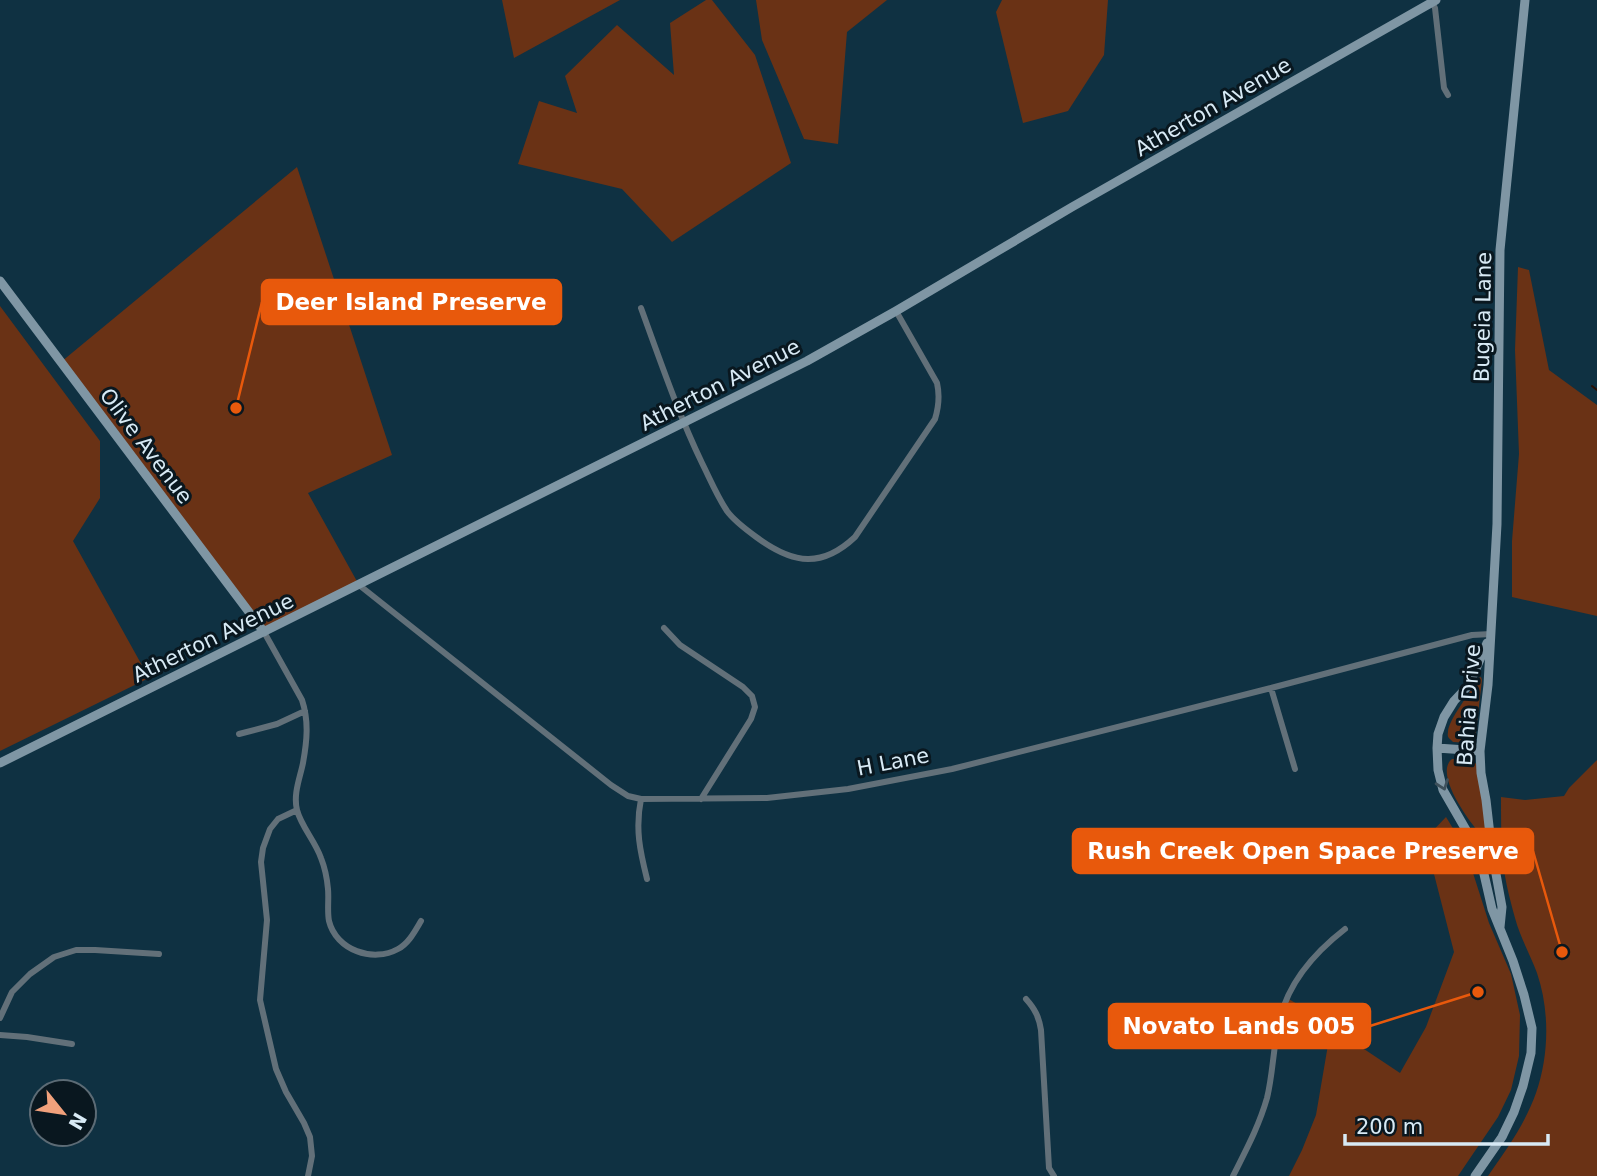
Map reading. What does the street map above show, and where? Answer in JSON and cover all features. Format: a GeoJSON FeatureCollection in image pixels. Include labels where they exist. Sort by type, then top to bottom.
{"type":"FeatureCollection","features":[{"type":"Feature","properties":{"kind":"street","name":"Bugeia Lane"},"geometry":{"type":"LineString","coordinates":[[1490,635],[1498,484],[1500,250],[1525,0]]}},
{"type":"Feature","properties":{"kind":"street"},"geometry":{"type":"LineString","coordinates":[[1434,1],[1444,88],[1448,95]]}},
{"type":"Feature","properties":{"kind":"street","name":"Atherton Avenue"},"geometry":{"type":"LineString","coordinates":[[0,763],[807,362],[1060,213],[1434,1]]}},
{"type":"Feature","properties":{"kind":"street","name":"Olive Avenue"},"geometry":{"type":"LineString","coordinates":[[0,281],[264,632]]}},
{"type":"Feature","properties":{"kind":"street"},"geometry":{"type":"LineString","coordinates":[[641,308],[683,424],[729,513],[773,549],[797,559],[808,560],[836,552],[855,537],[920,442],[939,409],[937,383],[896,311]]}},
{"type":"Feature","properties":{"kind":"street","name":"H Lane"},"geometry":{"type":"LineString","coordinates":[[359,585],[611,785],[628,796],[641,799],[767,798],[848,789],[952,769],[1472,635],[1490,635]]}},
{"type":"Feature","properties":{"kind":"street"},"geometry":{"type":"LineString","coordinates":[[664,628],[680,645],[743,687],[752,696],[755,707],[751,719],[701,799]]}},
{"type":"Feature","properties":{"kind":"street"},"geometry":{"type":"LineString","coordinates":[[264,632],[302,700],[305,711],[308,727],[296,790],[297,810],[323,865],[328,888],[329,921],[335,935],[346,946],[358,952],[385,954],[399,949],[410,939],[421,921]]}},
{"type":"Feature","properties":{"kind":"street","name":"Bahia Drive"},"geometry":{"type":"LineString","coordinates":[[1475,1176],[1503,1136],[1514,1112],[1531,1054],[1532,1028],[1513,961],[1492,909],[1481,861],[1444,790],[1438,769],[1438,734],[1444,717],[1469,685],[1490,635]]}},
{"type":"Feature","properties":{"kind":"street","name":"Bahia Drive"},"geometry":{"type":"LineString","coordinates":[[1490,635],[1488,685],[1480,751],[1492,852],[1502,907],[1500,927]]}},
{"type":"Feature","properties":{"kind":"street"},"geometry":{"type":"LineString","coordinates":[[1271,688],[1295,769]]}},
{"type":"Feature","properties":{"kind":"street"},"geometry":{"type":"LineString","coordinates":[[239,734],[277,724],[305,711]]}},
{"type":"Feature","properties":{"kind":"street"},"geometry":{"type":"LineString","coordinates":[[1437,748],[1480,751]]}},
{"type":"Feature","properties":{"kind":"street"},"geometry":{"type":"LineString","coordinates":[[641,799],[638,843],[647,879]]}},
{"type":"Feature","properties":{"kind":"street"},"geometry":{"type":"LineString","coordinates":[[297,810],[278,819],[270,829],[263,848],[261,862],[267,920],[260,1000],[276,1069],[310,1138],[312,1156],[308,1176]]}},
{"type":"Feature","properties":{"kind":"street"},"geometry":{"type":"LineString","coordinates":[[1233,1176],[1254,1136],[1267,1096],[1279,1022],[1288,994],[1305,967],[1345,929]]}},
{"type":"Feature","properties":{"kind":"street"},"geometry":{"type":"LineString","coordinates":[[0,1018],[12,992],[30,974],[54,957],[76,950],[159,954]]}},
{"type":"Feature","properties":{"kind":"street"},"geometry":{"type":"LineString","coordinates":[[1026,999],[1039,1019],[1049,1168],[1054,1176]]}},
{"type":"Feature","properties":{"kind":"street"},"geometry":{"type":"LineString","coordinates":[[0,1035],[72,1044]]}},
{"type":"Feature","properties":{"kind":"shaded area"},"geometry":{"type":"Polygon","coordinates":[[[502,0],[620,0],[514,58],[502,0]]]}},
{"type":"Feature","properties":{"kind":"shaded area"},"geometry":{"type":"Polygon","coordinates":[[[706,0],[712,0],[755,55],[791,163],[672,242],[622,189],[518,164],[539,101],[577,113],[565,76],[617,25],[674,75],[670,23],[706,0]]]}},
{"type":"Feature","properties":{"kind":"shaded area"},"geometry":{"type":"Polygon","coordinates":[[[756,0],[887,0],[847,32],[838,144],[804,139],[762,40],[756,0]]]}},
{"type":"Feature","properties":{"kind":"shaded area"},"geometry":{"type":"Polygon","coordinates":[[[1002,0],[1108,0],[1104,55],[1068,111],[1023,123],[996,12],[1002,0]]]}},
{"type":"Feature","properties":{"kind":"shaded area"},"geometry":{"type":"Polygon","coordinates":[[[297,167],[392,455],[308,493],[359,585],[264,632],[61,362],[297,167]]]}},
{"type":"Feature","properties":{"kind":"shaded area"},"geometry":{"type":"Polygon","coordinates":[[[1518,267],[1529,270],[1549,370],[1597,405],[1597,616],[1512,597],[1512,541],[1519,454],[1515,350],[1518,267]]]}},
{"type":"Feature","properties":{"kind":"shaded area"},"geometry":{"type":"Polygon","coordinates":[[[0,306],[100,441],[100,498],[73,541],[149,678],[0,751],[0,306]]]}},
{"type":"Feature","properties":{"kind":"shaded area"},"geometry":{"type":"Polygon","coordinates":[[[1481,677],[1475,739],[1470,743],[1453,742],[1448,737],[1449,727],[1481,677]]]}},
{"type":"Feature","properties":{"kind":"shaded area"},"geometry":{"type":"Polygon","coordinates":[[[1452,759],[1474,761],[1481,784],[1487,835],[1485,837],[1470,821],[1450,787],[1447,766],[1452,759]]]}},
{"type":"Feature","properties":{"kind":"shaded area"},"geometry":{"type":"Polygon","coordinates":[[[1597,760],[1597,1176],[1488,1176],[1515,1136],[1532,1104],[1543,1064],[1546,1033],[1541,988],[1517,925],[1505,876],[1501,797],[1525,800],[1564,796],[1597,760]]]}},
{"type":"Feature","properties":{"kind":"shaded area"},"geometry":{"type":"Polygon","coordinates":[[[1446,817],[1465,848],[1489,923],[1511,974],[1520,1015],[1519,1056],[1511,1090],[1498,1117],[1458,1176],[1289,1176],[1316,1115],[1330,1033],[1284,1000],[1285,997],[1336,1026],[1361,1047],[1400,1073],[1426,1027],[1454,952],[1425,839],[1446,817]]]}},
{"type":"Feature","properties":{"kind":"waterway"},"geometry":{"type":"LineString","coordinates":[[1592,386],[1597,390]]}},
{"type":"Feature","properties":{"kind":"place","name":"Deer Island Preserve"},"geometry":{"type":"Point","coordinates":[236,408]}},
{"type":"Feature","properties":{"kind":"place","name":"Rush Creek Open Space Preserve"},"geometry":{"type":"Point","coordinates":[1562,952]}},
{"type":"Feature","properties":{"kind":"place","name":"Novato Lands 005"},"geometry":{"type":"Point","coordinates":[1478,992]}}]}
